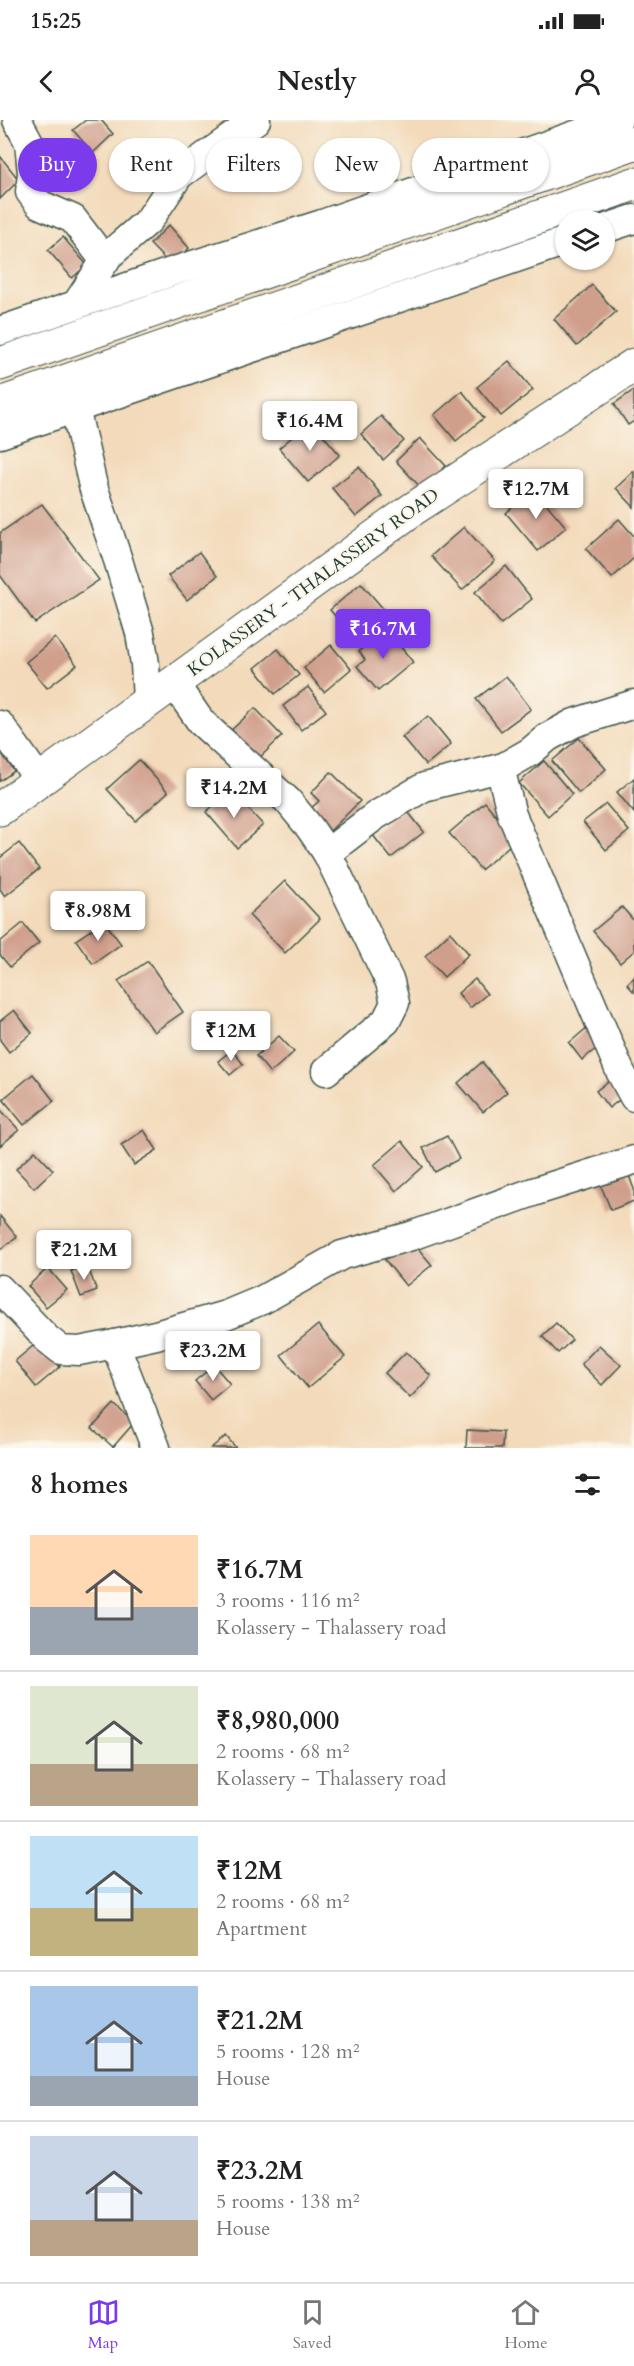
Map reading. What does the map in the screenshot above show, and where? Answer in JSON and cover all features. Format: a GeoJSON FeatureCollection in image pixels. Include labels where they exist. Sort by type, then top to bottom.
{"type":"FeatureCollection","features":[{"type":"Feature","properties":{"kind":"main road"},"geometry":{"type":"LineString","coordinates":[[0,364],[634,142]]}},
{"type":"Feature","properties":{"kind":"main road"},"geometry":{"type":"LineString","coordinates":[[0,404],[634,184]]}},
{"type":"Feature","properties":{"kind":"main road","name":"KOLASSERY - THALASSERY ROAD"},"geometry":{"type":"LineString","coordinates":[[0,809],[413,508],[634,365]]}},
{"type":"Feature","properties":{"kind":"street"},"geometry":{"type":"LineString","coordinates":[[17,120],[29,142],[32,173],[30,192],[39,204],[73,219],[105,261]]}},
{"type":"Feature","properties":{"kind":"street"},"geometry":{"type":"LineString","coordinates":[[76,305],[108,256],[149,220],[179,175],[256,120]]}},
{"type":"Feature","properties":{"kind":"street"},"geometry":{"type":"LineString","coordinates":[[0,332],[171,272],[322,224],[618,120]]}},
{"type":"Feature","properties":{"kind":"street"},"geometry":{"type":"LineString","coordinates":[[615,225],[634,219]]}},
{"type":"Feature","properties":{"kind":"street"},"geometry":{"type":"LineString","coordinates":[[0,434],[555,246]]}},
{"type":"Feature","properties":{"kind":"street"},"geometry":{"type":"LineString","coordinates":[[75,408],[93,486],[140,633],[147,701]]}},
{"type":"Feature","properties":{"kind":"street"},"geometry":{"type":"LineString","coordinates":[[173,682],[201,722],[288,801],[327,853],[373,943],[390,982],[394,1003],[386,1021],[326,1071]]}},
{"type":"Feature","properties":{"kind":"street"},"geometry":{"type":"LineString","coordinates":[[327,853],[375,816],[423,787],[500,768],[530,753],[548,737],[574,723],[634,704]]}},
{"type":"Feature","properties":{"kind":"street"},"geometry":{"type":"LineString","coordinates":[[0,725],[40,781]]}},
{"type":"Feature","properties":{"kind":"street"},"geometry":{"type":"LineString","coordinates":[[500,768],[512,815],[620,1071],[634,1097]]}},
{"type":"Feature","properties":{"kind":"street"},"geometry":{"type":"LineString","coordinates":[[0,1289],[46,1338],[62,1350],[79,1351],[115,1344],[226,1315],[261,1300],[342,1255],[411,1236],[533,1192],[634,1160]]}},
{"type":"Feature","properties":{"kind":"street"},"geometry":{"type":"LineString","coordinates":[[115,1344],[156,1448]]}},
{"type":"Feature","properties":{"kind":"building"},"geometry":{"type":"Polygon","coordinates":[[[86,120],[101,120],[113,134],[97,149],[97,138],[80,138],[73,130],[86,120]]]}},
{"type":"Feature","properties":{"kind":"building"},"geometry":{"type":"Polygon","coordinates":[[[0,156],[18,181],[0,199],[0,156]]]}},
{"type":"Feature","properties":{"kind":"building"},"geometry":{"type":"Polygon","coordinates":[[[169,225],[189,248],[172,267],[150,244],[169,225]]]}},
{"type":"Feature","properties":{"kind":"building"},"geometry":{"type":"Polygon","coordinates":[[[63,237],[87,265],[72,278],[48,250],[63,237]]]}},
{"type":"Feature","properties":{"kind":"building"},"geometry":{"type":"Polygon","coordinates":[[[592,285],[616,312],[577,346],[554,319],[592,285]]]}},
{"type":"Feature","properties":{"kind":"building"},"geometry":{"type":"Polygon","coordinates":[[[509,361],[533,390],[501,416],[477,387],[509,361]]]}},
{"type":"Feature","properties":{"kind":"building"},"geometry":{"type":"Polygon","coordinates":[[[634,390],[634,421],[628,425],[614,404],[634,390]]]}},
{"type":"Feature","properties":{"kind":"building"},"geometry":{"type":"Polygon","coordinates":[[[462,391],[484,418],[456,441],[434,415],[462,391]]]}},
{"type":"Feature","properties":{"kind":"building"},"geometry":{"type":"Polygon","coordinates":[[[381,416],[404,441],[383,460],[361,434],[381,416]]]}},
{"type":"Feature","properties":{"kind":"building"},"geometry":{"type":"Polygon","coordinates":[[[311,421],[340,455],[308,482],[279,448],[311,421]]]}},
{"type":"Feature","properties":{"kind":"building"},"geometry":{"type":"Polygon","coordinates":[[[420,438],[446,466],[422,489],[396,461],[420,438]]]}},
{"type":"Feature","properties":{"kind":"building"},"geometry":{"type":"Polygon","coordinates":[[[359,467],[382,496],[356,517],[332,488],[359,467]]]}},
{"type":"Feature","properties":{"kind":"building"},"geometry":{"type":"Polygon","coordinates":[[[634,471],[634,507],[616,488],[634,471]]]}},
{"type":"Feature","properties":{"kind":"building"},"geometry":{"type":"Polygon","coordinates":[[[534,489],[566,527],[538,551],[506,513],[534,489]]]}},
{"type":"Feature","properties":{"kind":"building"},"geometry":{"type":"Polygon","coordinates":[[[42,504],[99,580],[35,623],[0,575],[0,533],[42,504]]]}},
{"type":"Feature","properties":{"kind":"building"},"geometry":{"type":"Polygon","coordinates":[[[619,519],[634,536],[634,558],[612,578],[586,549],[619,519]]]}},
{"type":"Feature","properties":{"kind":"building"},"geometry":{"type":"Polygon","coordinates":[[[464,527],[495,561],[462,590],[431,556],[464,527]]]}},
{"type":"Feature","properties":{"kind":"building"},"geometry":{"type":"Polygon","coordinates":[[[199,552],[217,576],[187,600],[168,576],[199,552]]]}},
{"type":"Feature","properties":{"kind":"building"},"geometry":{"type":"Polygon","coordinates":[[[506,566],[532,599],[501,624],[475,592],[506,566]]]}},
{"type":"Feature","properties":{"kind":"building"},"geometry":{"type":"Polygon","coordinates":[[[361,583],[386,612],[354,638],[330,610],[361,583]]]}},
{"type":"Feature","properties":{"kind":"building"},"geometry":{"type":"Polygon","coordinates":[[[386,629],[413,662],[378,691],[357,666],[365,660],[359,651],[386,629]]]}},
{"type":"Feature","properties":{"kind":"building"},"geometry":{"type":"Polygon","coordinates":[[[55,638],[77,665],[47,688],[26,662],[55,638]]]}},
{"type":"Feature","properties":{"kind":"building"},"geometry":{"type":"Polygon","coordinates":[[[331,645],[351,669],[324,692],[304,668],[331,645]]]}},
{"type":"Feature","properties":{"kind":"building"},"geometry":{"type":"Polygon","coordinates":[[[278,649],[299,675],[275,694],[255,668],[278,649]]]}},
{"type":"Feature","properties":{"kind":"building"},"geometry":{"type":"Polygon","coordinates":[[[506,676],[531,709],[501,731],[476,699],[506,676]]]}},
{"type":"Feature","properties":{"kind":"building"},"geometry":{"type":"Polygon","coordinates":[[[308,687],[326,711],[301,730],[283,706],[308,687]]]}},
{"type":"Feature","properties":{"kind":"building"},"geometry":{"type":"Polygon","coordinates":[[[255,708],[282,736],[253,764],[226,735],[255,708]]]}},
{"type":"Feature","properties":{"kind":"building"},"geometry":{"type":"Polygon","coordinates":[[[428,716],[451,744],[426,765],[402,737],[428,716]]]}},
{"type":"Feature","properties":{"kind":"building"},"geometry":{"type":"Polygon","coordinates":[[[579,738],[606,769],[579,793],[552,761],[579,738]]]}},
{"type":"Feature","properties":{"kind":"building"},"geometry":{"type":"Polygon","coordinates":[[[0,751],[14,771],[0,781],[0,751]]]}},
{"type":"Feature","properties":{"kind":"building"},"geometry":{"type":"Polygon","coordinates":[[[139,760],[168,792],[136,821],[107,789],[139,760]]]}},
{"type":"Feature","properties":{"kind":"building"},"geometry":{"type":"Polygon","coordinates":[[[544,761],[572,794],[548,816],[519,783],[544,761]]]}},
{"type":"Feature","properties":{"kind":"building"},"geometry":{"type":"Polygon","coordinates":[[[331,772],[360,801],[330,831],[309,810],[319,801],[311,793],[331,772]]]}},
{"type":"Feature","properties":{"kind":"building"},"geometry":{"type":"Polygon","coordinates":[[[634,778],[634,813],[617,792],[634,778]]]}},
{"type":"Feature","properties":{"kind":"building"},"geometry":{"type":"Polygon","coordinates":[[[231,790],[263,825],[237,848],[206,812],[231,790]]]}},
{"type":"Feature","properties":{"kind":"building"},"geometry":{"type":"Polygon","coordinates":[[[485,802],[516,840],[481,870],[449,833],[485,802]]]}},
{"type":"Feature","properties":{"kind":"building"},"geometry":{"type":"Polygon","coordinates":[[[606,804],[629,831],[606,850],[583,822],[606,804]]]}},
{"type":"Feature","properties":{"kind":"building"},"geometry":{"type":"Polygon","coordinates":[[[405,808],[424,832],[391,858],[372,834],[405,808]]]}},
{"type":"Feature","properties":{"kind":"building"},"geometry":{"type":"Polygon","coordinates":[[[19,843],[39,869],[5,896],[0,889],[0,858],[19,843]]]}},
{"type":"Feature","properties":{"kind":"building"},"geometry":{"type":"Polygon","coordinates":[[[285,881],[320,919],[285,953],[249,915],[285,881]]]}},
{"type":"Feature","properties":{"kind":"building"},"geometry":{"type":"Polygon","coordinates":[[[622,907],[634,921],[634,951],[620,963],[593,931],[622,907]]]}},
{"type":"Feature","properties":{"kind":"building"},"geometry":{"type":"Polygon","coordinates":[[[104,921],[121,944],[93,964],[76,940],[104,921]]]}},
{"type":"Feature","properties":{"kind":"building"},"geometry":{"type":"Polygon","coordinates":[[[23,923],[39,943],[10,967],[0,955],[0,942],[23,923]]]}},
{"type":"Feature","properties":{"kind":"building"},"geometry":{"type":"Polygon","coordinates":[[[450,932],[469,954],[444,977],[425,956],[450,932]]]}},
{"type":"Feature","properties":{"kind":"building"},"geometry":{"type":"Polygon","coordinates":[[[148,961],[183,1012],[154,1032],[118,981],[148,961]]]}},
{"type":"Feature","properties":{"kind":"building"},"geometry":{"type":"Polygon","coordinates":[[[634,977],[634,992],[627,984],[634,977]]]}},
{"type":"Feature","properties":{"kind":"building"},"geometry":{"type":"Polygon","coordinates":[[[475,979],[487,994],[470,1008],[458,993],[475,979]]]}},
{"type":"Feature","properties":{"kind":"building"},"geometry":{"type":"Polygon","coordinates":[[[14,1010],[32,1033],[9,1052],[0,1040],[0,1021],[14,1010]]]}},
{"type":"Feature","properties":{"kind":"building"},"geometry":{"type":"Polygon","coordinates":[[[589,1026],[603,1043],[582,1060],[569,1043],[589,1026]]]}},
{"type":"Feature","properties":{"kind":"building"},"geometry":{"type":"Polygon","coordinates":[[[279,1036],[294,1052],[270,1073],[256,1056],[279,1036]]]}},
{"type":"Feature","properties":{"kind":"building"},"geometry":{"type":"Polygon","coordinates":[[[232,1050],[243,1064],[230,1075],[218,1061],[232,1050]]]}},
{"type":"Feature","properties":{"kind":"building"},"geometry":{"type":"Polygon","coordinates":[[[482,1062],[507,1092],[483,1112],[458,1083],[482,1062]]]}},
{"type":"Feature","properties":{"kind":"building"},"geometry":{"type":"Polygon","coordinates":[[[33,1074],[54,1101],[24,1125],[3,1099],[33,1074]]]}},
{"type":"Feature","properties":{"kind":"building"},"geometry":{"type":"Polygon","coordinates":[[[610,1080],[623,1097],[609,1108],[596,1091],[610,1080]]]}},
{"type":"Feature","properties":{"kind":"building"},"geometry":{"type":"Polygon","coordinates":[[[0,1109],[19,1130],[0,1146],[0,1109]]]}},
{"type":"Feature","properties":{"kind":"building"},"geometry":{"type":"Polygon","coordinates":[[[144,1130],[157,1150],[134,1165],[121,1145],[144,1130]]]}},
{"type":"Feature","properties":{"kind":"building"},"geometry":{"type":"Polygon","coordinates":[[[447,1136],[459,1159],[435,1172],[423,1148],[447,1136]]]}},
{"type":"Feature","properties":{"kind":"building"},"geometry":{"type":"Polygon","coordinates":[[[402,1141],[423,1167],[396,1191],[374,1165],[402,1141]]]}},
{"type":"Feature","properties":{"kind":"building"},"geometry":{"type":"Polygon","coordinates":[[[35,1151],[53,1170],[34,1188],[16,1169],[35,1151]]]}},
{"type":"Feature","properties":{"kind":"building"},"geometry":{"type":"Polygon","coordinates":[[[626,1168],[634,1189],[634,1201],[611,1210],[598,1179],[626,1168]]]}},
{"type":"Feature","properties":{"kind":"building"},"geometry":{"type":"Polygon","coordinates":[[[0,1216],[17,1237],[0,1250],[0,1216]]]}},
{"type":"Feature","properties":{"kind":"building"},"geometry":{"type":"Polygon","coordinates":[[[410,1239],[432,1265],[406,1286],[385,1260],[410,1239]]]}},
{"type":"Feature","properties":{"kind":"building"},"geometry":{"type":"Polygon","coordinates":[[[87,1265],[97,1291],[81,1297],[71,1271],[87,1265]]]}},
{"type":"Feature","properties":{"kind":"building"},"geometry":{"type":"Polygon","coordinates":[[[48,1268],[67,1290],[46,1307],[28,1286],[48,1268]]]}},
{"type":"Feature","properties":{"kind":"building"},"geometry":{"type":"Polygon","coordinates":[[[556,1323],[572,1340],[558,1353],[542,1336],[556,1323]]]}},
{"type":"Feature","properties":{"kind":"building"},"geometry":{"type":"Polygon","coordinates":[[[318,1325],[345,1357],[308,1388],[281,1355],[318,1325]]]}},
{"type":"Feature","properties":{"kind":"building"},"geometry":{"type":"Polygon","coordinates":[[[39,1341],[60,1367],[36,1387],[15,1361],[39,1341]]]}},
{"type":"Feature","properties":{"kind":"building"},"geometry":{"type":"Polygon","coordinates":[[[599,1345],[621,1365],[602,1385],[581,1364],[599,1345]]]}},
{"type":"Feature","properties":{"kind":"building"},"geometry":{"type":"Polygon","coordinates":[[[406,1352],[431,1376],[410,1398],[385,1373],[406,1352]]]}},
{"type":"Feature","properties":{"kind":"building"},"geometry":{"type":"Polygon","coordinates":[[[214,1365],[230,1384],[211,1400],[195,1381],[214,1365]]]}},
{"type":"Feature","properties":{"kind":"building"},"geometry":{"type":"Polygon","coordinates":[[[114,1404],[134,1423],[113,1447],[92,1428],[114,1404]]]}},
{"type":"Feature","properties":{"kind":"building"},"geometry":{"type":"Polygon","coordinates":[[[467,1430],[503,1432],[502,1448],[466,1448],[467,1430]]]}},
{"type":"Feature","properties":{"kind":"building"},"geometry":{"type":"Polygon","coordinates":[[[226,1436],[236,1448],[211,1448],[226,1436]]]}}]}
